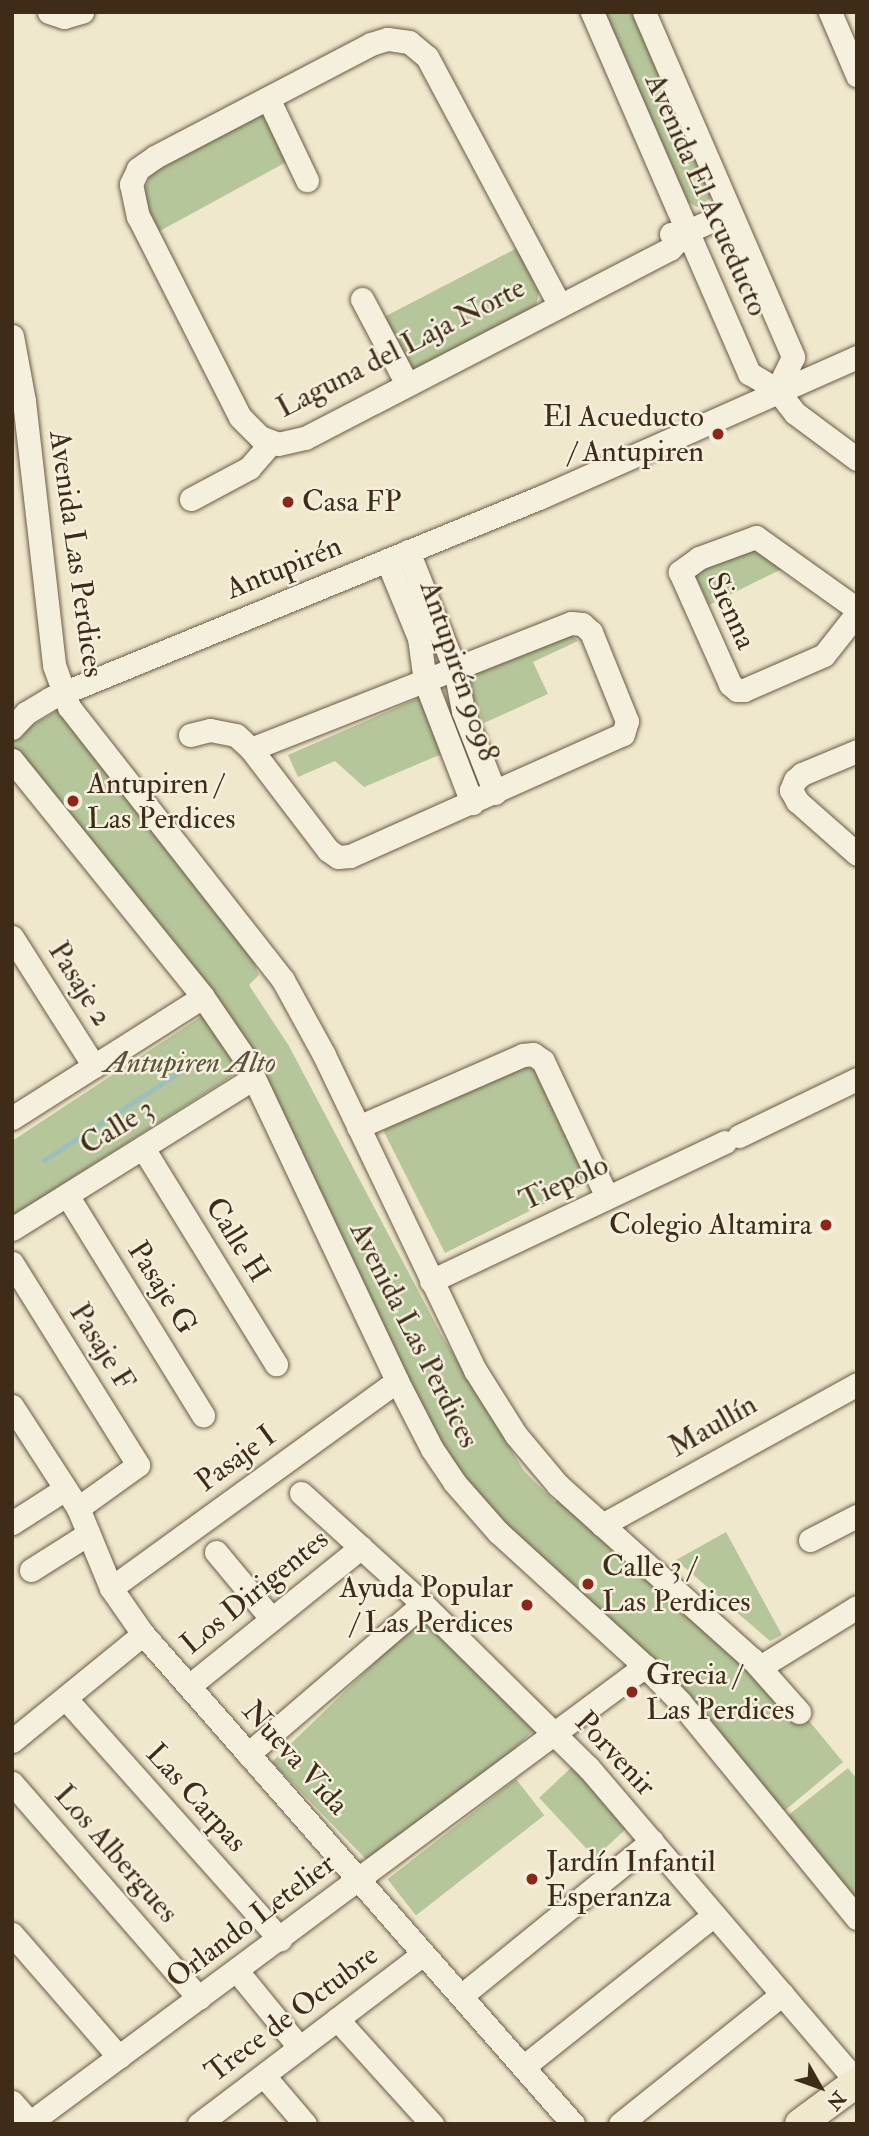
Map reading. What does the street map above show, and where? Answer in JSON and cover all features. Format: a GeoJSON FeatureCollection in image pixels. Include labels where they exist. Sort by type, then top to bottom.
{"type":"FeatureCollection","features":[{"type":"Feature","properties":{"kind":"main road"},"geometry":{"type":"LineString","coordinates":[[800,2124],[857,2082]]}},
{"type":"Feature","properties":{"kind":"street"},"geometry":{"type":"LineString","coordinates":[[49,12],[64,17],[82,12]]}},
{"type":"Feature","properties":{"kind":"street","name":"Avenida El Acueducto"},"geometry":{"type":"LineString","coordinates":[[592,12],[749,373],[778,390],[795,412],[857,458]]}},
{"type":"Feature","properties":{"kind":"street","name":"Avenida El Acueducto"},"geometry":{"type":"LineString","coordinates":[[644,12],[793,357],[778,390]]}},
{"type":"Feature","properties":{"kind":"street"},"geometry":{"type":"LineString","coordinates":[[830,12],[857,75]]}},
{"type":"Feature","properties":{"kind":"street"},"geometry":{"type":"LineString","coordinates":[[191,499],[249,468],[271,443],[253,432],[235,406],[138,216],[131,184],[138,169],[155,157],[370,44],[387,39],[409,42],[427,57],[555,297]]}},
{"type":"Feature","properties":{"kind":"street"},"geometry":{"type":"LineString","coordinates":[[268,98],[307,180]]}},
{"type":"Feature","properties":{"kind":"street","name":"Laguna del Laja Norte"},"geometry":{"type":"LineString","coordinates":[[271,443],[284,444],[305,438],[407,384],[555,297],[670,249],[687,232],[730,212]]}},
{"type":"Feature","properties":{"kind":"street"},"geometry":{"type":"LineString","coordinates":[[362,299],[407,384]]}},
{"type":"Feature","properties":{"kind":"street","name":"Avenida Las Perdices"},"geometry":{"type":"LineString","coordinates":[[12,336],[24,401],[54,665],[62,694],[79,720],[272,965],[300,1009],[431,1281],[488,1393],[516,1435],[550,1477],[760,1667],[799,1712]]}},
{"type":"Feature","properties":{"kind":"street","name":"Antupirén"},"geometry":{"type":"LineString","coordinates":[[12,728],[40,704],[62,694],[582,479],[857,357]]}},
{"type":"Feature","properties":{"kind":"street","name":"Sienna"},"geometry":{"type":"LineString","coordinates":[[756,537],[857,611],[824,655],[744,690],[737,690],[730,684],[680,572],[699,558],[756,537]]}},
{"type":"Feature","properties":{"kind":"street","name":"Antupirén 9098"},"geometry":{"type":"LineString","coordinates":[[397,556],[455,669],[463,711],[495,793],[618,739],[625,731],[627,721],[591,632],[582,624],[570,623],[455,669]]}},
{"type":"Feature","properties":{"kind":"street","name":"Antupirén 9098"},"geometry":{"type":"LineString","coordinates":[[397,556],[419,638],[425,681],[472,803]]}},
{"type":"Feature","properties":{"kind":"street"},"geometry":{"type":"LineString","coordinates":[[251,749],[455,669]]}},
{"type":"Feature","properties":{"kind":"street"},"geometry":{"type":"LineString","coordinates":[[190,735],[210,730],[236,735],[251,749],[328,850],[338,857],[350,856],[495,793]]}},
{"type":"Feature","properties":{"kind":"street"},"geometry":{"type":"LineString","coordinates":[[857,751],[802,774],[794,780],[791,790],[797,801],[857,853]]}},
{"type":"Feature","properties":{"kind":"street","name":"Avenida Las Perdices"},"geometry":{"type":"LineString","coordinates":[[12,761],[229,1034],[254,1078],[397,1381],[432,1449],[476,1510],[680,1702],[857,1918]]}},
{"type":"Feature","properties":{"kind":"street","name":"Pasaje 2"},"geometry":{"type":"LineString","coordinates":[[12,937],[94,1066]]}},
{"type":"Feature","properties":{"kind":"street"},"geometry":{"type":"LineString","coordinates":[[16,1108],[94,1066],[202,997]]}},
{"type":"Feature","properties":{"kind":"street"},"geometry":{"type":"LineString","coordinates":[[358,1127],[523,1055],[533,1054],[543,1061],[607,1198]]}},
{"type":"Feature","properties":{"kind":"street","name":"Calle 3"},"geometry":{"type":"LineString","coordinates":[[12,1229],[254,1078]]}},
{"type":"Feature","properties":{"kind":"street","name":"Tiepolo"},"geometry":{"type":"LineString","coordinates":[[431,1281],[857,1079]]}},
{"type":"Feature","properties":{"kind":"street","name":"Calle H"},"geometry":{"type":"LineString","coordinates":[[144,1148],[276,1364]]}},
{"type":"Feature","properties":{"kind":"street","name":"Pasaje G"},"geometry":{"type":"LineString","coordinates":[[67,1195],[204,1415]]}},
{"type":"Feature","properties":{"kind":"street","name":"Pasaje F"},"geometry":{"type":"LineString","coordinates":[[12,1263],[138,1465],[72,1498]]}},
{"type":"Feature","properties":{"kind":"street","name":"Pasaje I"},"geometry":{"type":"LineString","coordinates":[[111,1588],[397,1381]]}},
{"type":"Feature","properties":{"kind":"street","name":"Maullín"},"geometry":{"type":"LineString","coordinates":[[602,1525],[857,1384]]}},
{"type":"Feature","properties":{"kind":"street","name":"Nueva Vida"},"geometry":{"type":"LineString","coordinates":[[16,1421],[72,1498],[111,1588],[143,1634],[573,2124]]}},
{"type":"Feature","properties":{"kind":"street","name":"Porvenir"},"geometry":{"type":"LineString","coordinates":[[301,1493],[423,1604],[588,1767],[857,2082]]}},
{"type":"Feature","properties":{"kind":"street"},"geometry":{"type":"LineString","coordinates":[[12,1523],[72,1498]]}},
{"type":"Feature","properties":{"kind":"street"},"geometry":{"type":"LineString","coordinates":[[810,1540],[857,1516]]}},
{"type":"Feature","properties":{"kind":"street"},"geometry":{"type":"LineString","coordinates":[[31,1570],[88,1534]]}},
{"type":"Feature","properties":{"kind":"street","name":"Los Dirigentes"},"geometry":{"type":"LineString","coordinates":[[189,1686],[361,1547]]}},
{"type":"Feature","properties":{"kind":"street"},"geometry":{"type":"LineString","coordinates":[[216,1552],[271,1618]]}},
{"type":"Feature","properties":{"kind":"street"},"geometry":{"type":"LineString","coordinates":[[248,1754],[423,1604]]}},
{"type":"Feature","properties":{"kind":"street"},"geometry":{"type":"LineString","coordinates":[[760,1667],[857,1607]]}},
{"type":"Feature","properties":{"kind":"street"},"geometry":{"type":"LineString","coordinates":[[12,1741],[143,1634]]}},
{"type":"Feature","properties":{"kind":"street","name":"Orlando Letelier"},"geometry":{"type":"LineString","coordinates":[[29,2123],[645,1667]]}},
{"type":"Feature","properties":{"kind":"street","name":"Las Carpas"},"geometry":{"type":"LineString","coordinates":[[66,1699],[280,1939]]}},
{"type":"Feature","properties":{"kind":"street","name":"Los Albergues"},"geometry":{"type":"LineString","coordinates":[[12,1783],[199,1998]]}},
{"type":"Feature","properties":{"kind":"street"},"geometry":{"type":"LineString","coordinates":[[461,1996],[652,1840]]}},
{"type":"Feature","properties":{"kind":"street"},"geometry":{"type":"LineString","coordinates":[[523,2067],[714,1915]]}},
{"type":"Feature","properties":{"kind":"street"},"geometry":{"type":"LineString","coordinates":[[12,1934],[119,2057]]}},
{"type":"Feature","properties":{"kind":"street","name":"Trece de Octubre"},"geometry":{"type":"LineString","coordinates":[[199,2124],[423,1954]]}},
{"type":"Feature","properties":{"kind":"street"},"geometry":{"type":"LineString","coordinates":[[237,1971],[300,2048]]}},
{"type":"Feature","properties":{"kind":"street"},"geometry":{"type":"LineString","coordinates":[[620,2124],[782,1994]]}},
{"type":"Feature","properties":{"kind":"street"},"geometry":{"type":"LineString","coordinates":[[337,2020],[432,2124]]}},
{"type":"Feature","properties":{"kind":"street"},"geometry":{"type":"LineString","coordinates":[[264,2076],[305,2124]]}},
{"type":"Feature","properties":{"kind":"street"},"geometry":{"type":"LineString","coordinates":[[12,2102],[29,2123]]}},
{"type":"Feature","properties":{"kind":"green space"},"geometry":{"type":"Polygon","coordinates":[[[604,12],[636,12],[714,190],[710,199],[697,207],[688,202],[604,12]]]}},
{"type":"Feature","properties":{"kind":"green space"},"geometry":{"type":"Polygon","coordinates":[[[265,110],[290,160],[158,232],[145,207],[143,194],[150,176],[168,161],[265,110]]]}},
{"type":"Feature","properties":{"kind":"green space"},"geometry":{"type":"Polygon","coordinates":[[[517,248],[539,292],[536,306],[412,372],[384,317],[517,248]]]}},
{"type":"Feature","properties":{"kind":"green space"},"geometry":{"type":"Polygon","coordinates":[[[753,547],[786,567],[709,605],[694,573],[704,559],[753,547]]]}},
{"type":"Feature","properties":{"kind":"green space"},"geometry":{"type":"Polygon","coordinates":[[[565,630],[578,641],[533,662],[548,694],[484,723],[464,676],[565,630]]]}},
{"type":"Feature","properties":{"kind":"green space"},"geometry":{"type":"Polygon","coordinates":[[[421,697],[444,753],[364,787],[335,761],[298,777],[288,755],[421,697]]]}},
{"type":"Feature","properties":{"kind":"green space"},"geometry":{"type":"Polygon","coordinates":[[[57,711],[251,955],[259,975],[249,985],[289,1046],[441,1334],[524,1471],[555,1502],[574,1484],[645,1547],[745,1643],[843,1762],[783,1812],[492,1516],[435,1450],[261,1067],[12,753],[12,742],[31,726],[57,711]]]}},
{"type":"Feature","properties":{"kind":"green space","name":"Antupiren Alto"},"geometry":{"type":"Polygon","coordinates":[[[205,1014],[243,1069],[12,1216],[12,1141],[205,1014]]]}},
{"type":"Feature","properties":{"kind":"green space"},"geometry":{"type":"Polygon","coordinates":[[[524,1066],[534,1070],[588,1182],[445,1253],[383,1130],[524,1066]]]}},
{"type":"Feature","properties":{"kind":"green space"},"geometry":{"type":"Polygon","coordinates":[[[726,1532],[782,1635],[770,1641],[676,1560],[726,1532]]]}},
{"type":"Feature","properties":{"kind":"green space"},"geometry":{"type":"Polygon","coordinates":[[[423,1616],[533,1730],[382,1876],[272,1762],[423,1616]]]}},
{"type":"Feature","properties":{"kind":"green space"},"geometry":{"type":"Polygon","coordinates":[[[572,1767],[628,1827],[595,1858],[539,1798],[572,1767]]]}},
{"type":"Feature","properties":{"kind":"green space"},"geometry":{"type":"Polygon","coordinates":[[[848,1768],[857,1779],[857,1902],[786,1817],[848,1768]]]}},
{"type":"Feature","properties":{"kind":"green space"},"geometry":{"type":"Polygon","coordinates":[[[516,1779],[544,1815],[416,1916],[388,1879],[516,1779]]]}},
{"type":"Feature","properties":{"kind":"waterway"},"geometry":{"type":"LineString","coordinates":[[44,1160],[189,1066]]}},
{"type":"Feature","properties":{"kind":"place","name":"El Acueducto / Antupiren"},"geometry":{"type":"Point","coordinates":[718,434]}},
{"type":"Feature","properties":{"kind":"place","name":"Casa FP"},"geometry":{"type":"Point","coordinates":[288,502]}},
{"type":"Feature","properties":{"kind":"place","name":"Antupiren / Las Perdices"},"geometry":{"type":"Point","coordinates":[73,801]}},
{"type":"Feature","properties":{"kind":"place","name":"Colegio Altamira"},"geometry":{"type":"Point","coordinates":[826,1225]}},
{"type":"Feature","properties":{"kind":"place","name":"Calle 3 / Las Perdices"},"geometry":{"type":"Point","coordinates":[588,1584]}},
{"type":"Feature","properties":{"kind":"place","name":"Ayuda Popular / Las Perdices"},"geometry":{"type":"Point","coordinates":[527,1605]}},
{"type":"Feature","properties":{"kind":"place","name":"Grecia / Las Perdices"},"geometry":{"type":"Point","coordinates":[632,1692]}},
{"type":"Feature","properties":{"kind":"place","name":"Jardín Infantil Esperanza"},"geometry":{"type":"Point","coordinates":[532,1879]}}]}
